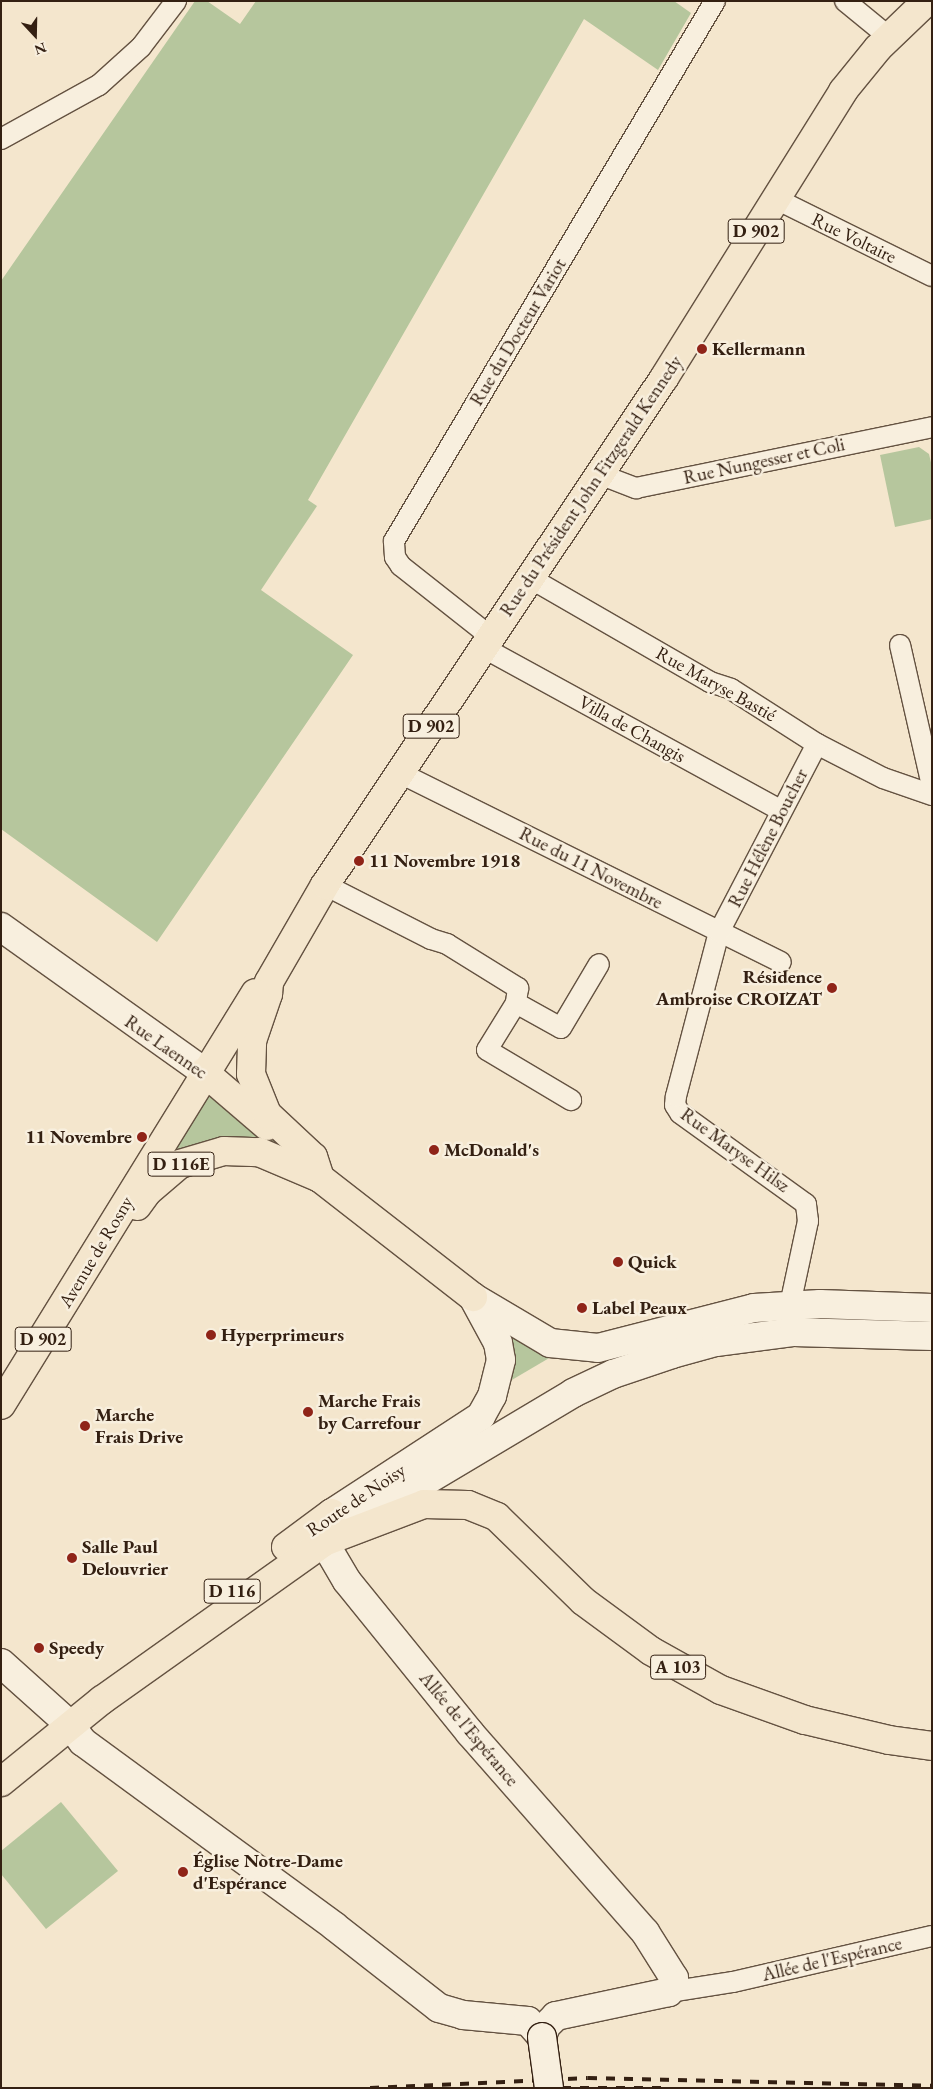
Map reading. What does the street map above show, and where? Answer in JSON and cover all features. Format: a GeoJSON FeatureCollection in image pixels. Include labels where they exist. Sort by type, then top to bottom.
{"type":"FeatureCollection","features":[{"type":"Feature","properties":{"kind":"main road","name":"Rue du Président John Fitzgerald Kennedy"},"geometry":{"type":"LineString","coordinates":[[269,982],[325,885],[599,474],[776,199],[843,91],[889,37],[927,1]]}},
{"type":"Feature","properties":{"kind":"main road","name":"D 902"},"geometry":{"type":"LineString","coordinates":[[251,1048],[258,1017],[268,994],[269,982]]}},
{"type":"Feature","properties":{"kind":"main road","name":"D 902"},"geometry":{"type":"LineString","coordinates":[[204,1072],[258,988],[269,982]]}},
{"type":"Feature","properties":{"kind":"main road"},"geometry":{"type":"LineString","coordinates":[[204,1072],[232,1063],[251,1048]]}},
{"type":"Feature","properties":{"kind":"main road"},"geometry":{"type":"LineString","coordinates":[[251,1048],[250,1074],[267,1114],[314,1157],[320,1178]]}},
{"type":"Feature","properties":{"kind":"main road","name":"Rue Laennec"},"geometry":{"type":"LineString","coordinates":[[204,1072],[309,1163],[320,1178],[473,1297]]}},
{"type":"Feature","properties":{"kind":"main road","name":"Avenue de Rosny"},"geometry":{"type":"LineString","coordinates":[[1,1404],[84,1274],[99,1241],[204,1072]]}},
{"type":"Feature","properties":{"kind":"main road","name":"Rue Laennec"},"geometry":{"type":"LineString","coordinates":[[84,1274],[147,1192],[180,1164],[205,1154],[238,1150],[274,1157],[299,1172],[320,1178]]}},
{"type":"Feature","properties":{"kind":"main road","name":"Route de Noisy"},"geometry":{"type":"LineString","coordinates":[[1,1782],[102,1700],[324,1542],[424,1504],[468,1505],[496,1517],[583,1602],[651,1651],[721,1690],[805,1720],[889,1740],[932,1746]]}},
{"type":"Feature","properties":{"kind":"main road","name":"Route de Noisy"},"geometry":{"type":"LineString","coordinates":[[140,1674],[147,1655],[332,1513]]}},
{"type":"Feature","properties":{"kind":"street"},"geometry":{"type":"LineString","coordinates":[[1,138],[99,84],[141,47],[176,1]]}},
{"type":"Feature","properties":{"kind":"street","name":"Rue du Docteur Variot"},"geometry":{"type":"LineString","coordinates":[[487,642],[401,566],[394,553],[394,541],[715,1]]}},
{"type":"Feature","properties":{"kind":"street"},"geometry":{"type":"LineString","coordinates":[[845,1],[889,37]]}},
{"type":"Feature","properties":{"kind":"street","name":"Rue Voltaire"},"geometry":{"type":"LineString","coordinates":[[776,199],[932,276]]}},
{"type":"Feature","properties":{"kind":"street","name":"Rue Nungesser et Coli"},"geometry":{"type":"LineString","coordinates":[[599,474],[636,488],[932,427]]}},
{"type":"Feature","properties":{"kind":"street","name":"Rue Maryse Bastié"},"geometry":{"type":"LineString","coordinates":[[530,578],[710,682],[731,688],[817,744],[883,778],[932,795]]}},
{"type":"Feature","properties":{"kind":"street","name":"Villa de Changis"},"geometry":{"type":"LineString","coordinates":[[487,642],[780,810]]}},
{"type":"Feature","properties":{"kind":"street"},"geometry":{"type":"LineString","coordinates":[[900,645],[932,786]]}},
{"type":"Feature","properties":{"kind":"street","name":"Rue Hélène Boucher"},"geometry":{"type":"LineString","coordinates":[[719,932],[780,810],[817,744]]}},
{"type":"Feature","properties":{"kind":"street","name":"Rue du 11 Novembre"},"geometry":{"type":"LineString","coordinates":[[400,773],[781,962]]}},
{"type":"Feature","properties":{"kind":"street"},"geometry":{"type":"LineString","coordinates":[[325,885],[431,939],[447,944],[518,988],[516,1003],[487,1050],[571,1100]]}},
{"type":"Feature","properties":{"kind":"street","name":"Rue Laennec"},"geometry":{"type":"LineString","coordinates":[[1,927],[204,1072]]}},
{"type":"Feature","properties":{"kind":"street","name":"Rue Maryse Hilsz"},"geometry":{"type":"LineString","coordinates":[[719,932],[675,1106],[687,1118],[806,1204],[808,1221],[790,1305]]}},
{"type":"Feature","properties":{"kind":"street"},"geometry":{"type":"LineString","coordinates":[[516,1003],[562,1028],[599,964]]}},
{"type":"Feature","properties":{"kind":"street"},"geometry":{"type":"LineString","coordinates":[[473,1297],[536,1337],[582,1348],[616,1344],[754,1308],[790,1305],[932,1308]]}},
{"type":"Feature","properties":{"kind":"street","name":"Route de Noisy"},"geometry":{"type":"LineString","coordinates":[[332,1513],[481,1416],[492,1396],[501,1360],[498,1343],[473,1297]]}},
{"type":"Feature","properties":{"kind":"street"},"geometry":{"type":"LineString","coordinates":[[896,1306],[932,1318]]}},
{"type":"Feature","properties":{"kind":"street","name":"D 116"},"geometry":{"type":"LineString","coordinates":[[324,1542],[573,1394],[652,1360],[716,1342],[794,1332],[932,1336]]}},
{"type":"Feature","properties":{"kind":"street"},"geometry":{"type":"LineString","coordinates":[[324,1542],[324,1529],[332,1513]]}},
{"type":"Feature","properties":{"kind":"street","name":"Allée de l'Espérance"},"geometry":{"type":"LineString","coordinates":[[324,1542],[347,1581],[656,1968],[733,1982],[932,1936]]}},
{"type":"Feature","properties":{"kind":"street"},"geometry":{"type":"LineString","coordinates":[[1,1663],[70,1725],[83,1742],[334,1926],[439,2008],[463,2015],[528,2021],[542,2036]]}},
{"type":"Feature","properties":{"kind":"street"},"geometry":{"type":"LineString","coordinates":[[24,1684],[54,1698],[77,1702],[102,1700]]}},
{"type":"Feature","properties":{"kind":"street"},"geometry":{"type":"LineString","coordinates":[[549,2088],[542,2036],[546,2026],[556,2016],[625,2001],[656,1968]]}},
{"type":"Feature","properties":{"kind":"green space"},"geometry":{"type":"Polygon","coordinates":[[[195,1],[207,1],[240,24],[256,1],[674,1],[691,13],[658,70],[584,19],[308,500],[317,506],[261,590],[353,655],[157,942],[1,829],[1,281],[195,1]]]}},
{"type":"Feature","properties":{"kind":"green space"},"geometry":{"type":"Polygon","coordinates":[[[919,447],[929,454],[932,467],[932,519],[895,527],[880,455],[919,447]]]}},
{"type":"Feature","properties":{"kind":"green space"},"geometry":{"type":"Polygon","coordinates":[[[208,1082],[277,1140],[278,1143],[219,1139],[159,1156],[208,1082]]]}},
{"type":"Feature","properties":{"kind":"green space"},"geometry":{"type":"Polygon","coordinates":[[[502,1325],[556,1354],[505,1384],[502,1325]]]}},
{"type":"Feature","properties":{"kind":"green space"},"geometry":{"type":"Polygon","coordinates":[[[61,1802],[118,1871],[46,1929],[1,1874],[1,1851],[61,1802]]]}},
{"type":"Feature","properties":{"kind":"railway"},"geometry":{"type":"LineString","coordinates":[[370,2088],[588,2078],[932,2086]]}},
{"type":"Feature","properties":{"kind":"railway"},"geometry":{"type":"LineString","coordinates":[[562,2088],[665,2088]]}},
{"type":"Feature","properties":{"kind":"place","name":"Kellermann"},"geometry":{"type":"Point","coordinates":[702,349]}},
{"type":"Feature","properties":{"kind":"place","name":"11 Novembre 1918"},"geometry":{"type":"Point","coordinates":[359,861]}},
{"type":"Feature","properties":{"kind":"place","name":"Résidence Ambroise CROIZAT"},"geometry":{"type":"Point","coordinates":[832,988]}},
{"type":"Feature","properties":{"kind":"place","name":"11 Novembre"},"geometry":{"type":"Point","coordinates":[142,1137]}},
{"type":"Feature","properties":{"kind":"place","name":"McDonald's"},"geometry":{"type":"Point","coordinates":[434,1150]}},
{"type":"Feature","properties":{"kind":"place","name":"Quick"},"geometry":{"type":"Point","coordinates":[618,1262]}},
{"type":"Feature","properties":{"kind":"place","name":"Label Peaux"},"geometry":{"type":"Point","coordinates":[582,1308]}},
{"type":"Feature","properties":{"kind":"place","name":"Hyperprimeurs"},"geometry":{"type":"Point","coordinates":[211,1335]}},
{"type":"Feature","properties":{"kind":"place","name":"Marche Frais by Carrefour"},"geometry":{"type":"Point","coordinates":[308,1412]}},
{"type":"Feature","properties":{"kind":"place","name":"Marche Frais Drive"},"geometry":{"type":"Point","coordinates":[85,1426]}},
{"type":"Feature","properties":{"kind":"place","name":"Salle Paul Delouvrier"},"geometry":{"type":"Point","coordinates":[72,1558]}},
{"type":"Feature","properties":{"kind":"place","name":"Speedy"},"geometry":{"type":"Point","coordinates":[39,1648]}},
{"type":"Feature","properties":{"kind":"place","name":"Église Notre-Dame d'Espérance"},"geometry":{"type":"Point","coordinates":[183,1872]}}]}
